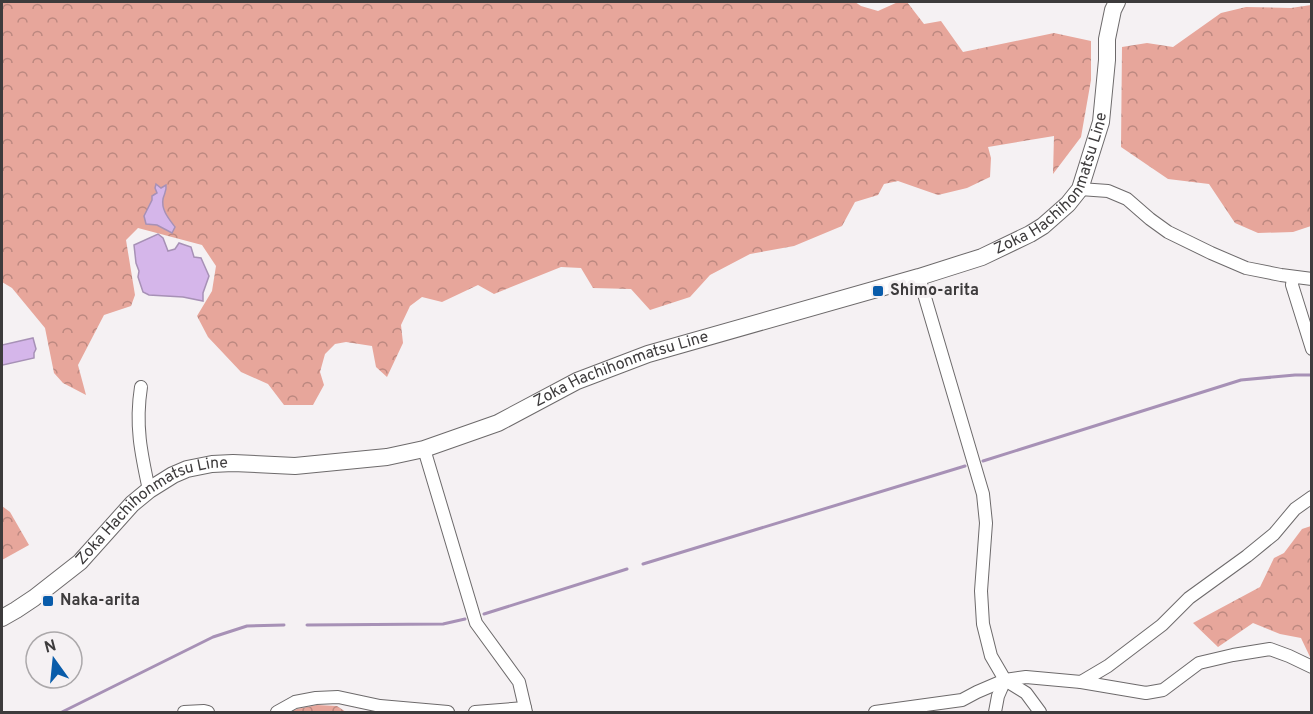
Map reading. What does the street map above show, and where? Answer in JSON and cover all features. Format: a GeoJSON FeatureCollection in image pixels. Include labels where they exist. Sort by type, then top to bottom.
{"type":"FeatureCollection","features":[{"type":"Feature","properties":{"kind":"main road","name":"Zoka Hachihonmatsu Line"},"geometry":{"type":"LineString","coordinates":[[2,618],[34,598],[80,562],[132,504],[149,490],[187,469],[233,463],[295,466],[387,457],[424,449],[498,423],[577,381],[648,354],[919,277],[982,256],[1030,234],[1068,204],[1080,189],[1101,122],[1107,39],[1117,2]]}},
{"type":"Feature","properties":{"kind":"street"},"geometry":{"type":"LineString","coordinates":[[1080,189],[1108,191],[1127,199],[1168,232],[1246,268],[1311,279]]}},
{"type":"Feature","properties":{"kind":"street"},"geometry":{"type":"LineString","coordinates":[[919,277],[983,494],[986,523],[981,591],[990,656],[1005,680],[1026,693],[1040,712]]}},
{"type":"Feature","properties":{"kind":"street"},"geometry":{"type":"LineString","coordinates":[[1293,277],[1292,285],[1311,349]]}},
{"type":"Feature","properties":{"kind":"street"},"geometry":{"type":"LineString","coordinates":[[141,387],[138,407],[139,437],[149,490]]}},
{"type":"Feature","properties":{"kind":"street"},"geometry":{"type":"LineString","coordinates":[[424,449],[476,623],[519,682],[525,710],[475,712]]}},
{"type":"Feature","properties":{"kind":"street"},"geometry":{"type":"LineString","coordinates":[[1081,682],[1108,666],[1162,625],[1189,598],[1274,534],[1295,509],[1311,497]]}},
{"type":"Feature","properties":{"kind":"street"},"geometry":{"type":"LineString","coordinates":[[875,712],[962,700],[1005,680],[1026,677],[1081,682],[1146,693],[1163,690],[1199,663],[1270,649],[1311,667]]}},
{"type":"Feature","properties":{"kind":"street"},"geometry":{"type":"LineString","coordinates":[[995,712],[998,696],[1005,680]]}},
{"type":"Feature","properties":{"kind":"street"},"geometry":{"type":"LineString","coordinates":[[277,712],[295,702],[338,697],[380,706],[448,712]]}},
{"type":"Feature","properties":{"kind":"street"},"geometry":{"type":"LineString","coordinates":[[184,712],[208,712]]}},
{"type":"Feature","properties":{"kind":"green space"},"geometry":{"type":"Polygon","coordinates":[[[2,2],[855,2],[878,11],[898,2],[907,2],[924,24],[941,21],[963,52],[1054,33],[1091,41],[1091,80],[1081,137],[1053,174],[1054,136],[988,147],[991,158],[990,177],[967,188],[938,195],[898,181],[884,184],[878,195],[855,202],[842,226],[794,246],[750,254],[710,275],[690,297],[650,310],[631,289],[593,288],[581,268],[561,267],[494,294],[478,285],[442,302],[422,297],[410,306],[401,325],[403,343],[387,377],[376,367],[372,346],[346,342],[335,344],[325,354],[320,372],[324,385],[313,405],[284,405],[268,384],[241,372],[208,337],[197,316],[212,291],[216,266],[202,245],[138,228],[126,240],[135,295],[131,306],[104,315],[78,365],[86,395],[63,383],[54,373],[45,328],[12,288],[2,282],[2,2]]]}},
{"type":"Feature","properties":{"kind":"green space"},"geometry":{"type":"Polygon","coordinates":[[[1311,5],[1311,226],[1293,232],[1258,233],[1235,223],[1209,184],[1168,179],[1121,147],[1122,47],[1147,43],[1173,47],[1221,13],[1246,7],[1291,8],[1311,5]]]}},
{"type":"Feature","properties":{"kind":"green space"},"geometry":{"type":"Polygon","coordinates":[[[2,506],[10,512],[29,545],[2,560],[2,506]]]}},
{"type":"Feature","properties":{"kind":"green space"},"geometry":{"type":"Polygon","coordinates":[[[1311,526],[1311,659],[1301,638],[1280,634],[1253,623],[1218,647],[1193,623],[1260,587],[1274,558],[1284,553],[1302,529],[1311,526]]]}},
{"type":"Feature","properties":{"kind":"green space"},"geometry":{"type":"Polygon","coordinates":[[[317,705],[337,706],[346,712],[290,712],[317,705]]]}},
{"type":"Feature","properties":{"kind":"shaded area"},"geometry":{"type":"Polygon","coordinates":[[[156,184],[161,188],[166,185],[163,207],[175,227],[172,233],[157,225],[146,224],[144,216],[152,196],[157,193],[156,184]]]}},
{"type":"Feature","properties":{"kind":"shaded area"},"geometry":{"type":"Polygon","coordinates":[[[158,234],[163,238],[168,251],[175,249],[179,243],[191,247],[194,257],[201,258],[209,276],[203,293],[203,301],[149,295],[143,292],[138,277],[134,245],[158,234]]]}},
{"type":"Feature","properties":{"kind":"shaded area"},"geometry":{"type":"Polygon","coordinates":[[[33,338],[36,349],[34,358],[2,364],[2,345],[33,338]]]}},
{"type":"Feature","properties":{"kind":"waterway"},"geometry":{"type":"LineString","coordinates":[[983,461],[1241,380],[1312,375]]}},
{"type":"Feature","properties":{"kind":"waterway"},"geometry":{"type":"LineString","coordinates":[[643,564],[965,466]]}},
{"type":"Feature","properties":{"kind":"waterway"},"geometry":{"type":"LineString","coordinates":[[484,614],[627,569]]}},
{"type":"Feature","properties":{"kind":"waterway"},"geometry":{"type":"LineString","coordinates":[[307,625],[443,624],[465,619]]}},
{"type":"Feature","properties":{"kind":"waterway"},"geometry":{"type":"LineString","coordinates":[[62,712],[213,637],[247,626],[284,625]]}},
{"type":"Feature","properties":{"kind":"place","name":"Shimo-arita"},"geometry":{"type":"Point","coordinates":[878,291]}},
{"type":"Feature","properties":{"kind":"place","name":"Naka-arita"},"geometry":{"type":"Point","coordinates":[48,601]}}]}
